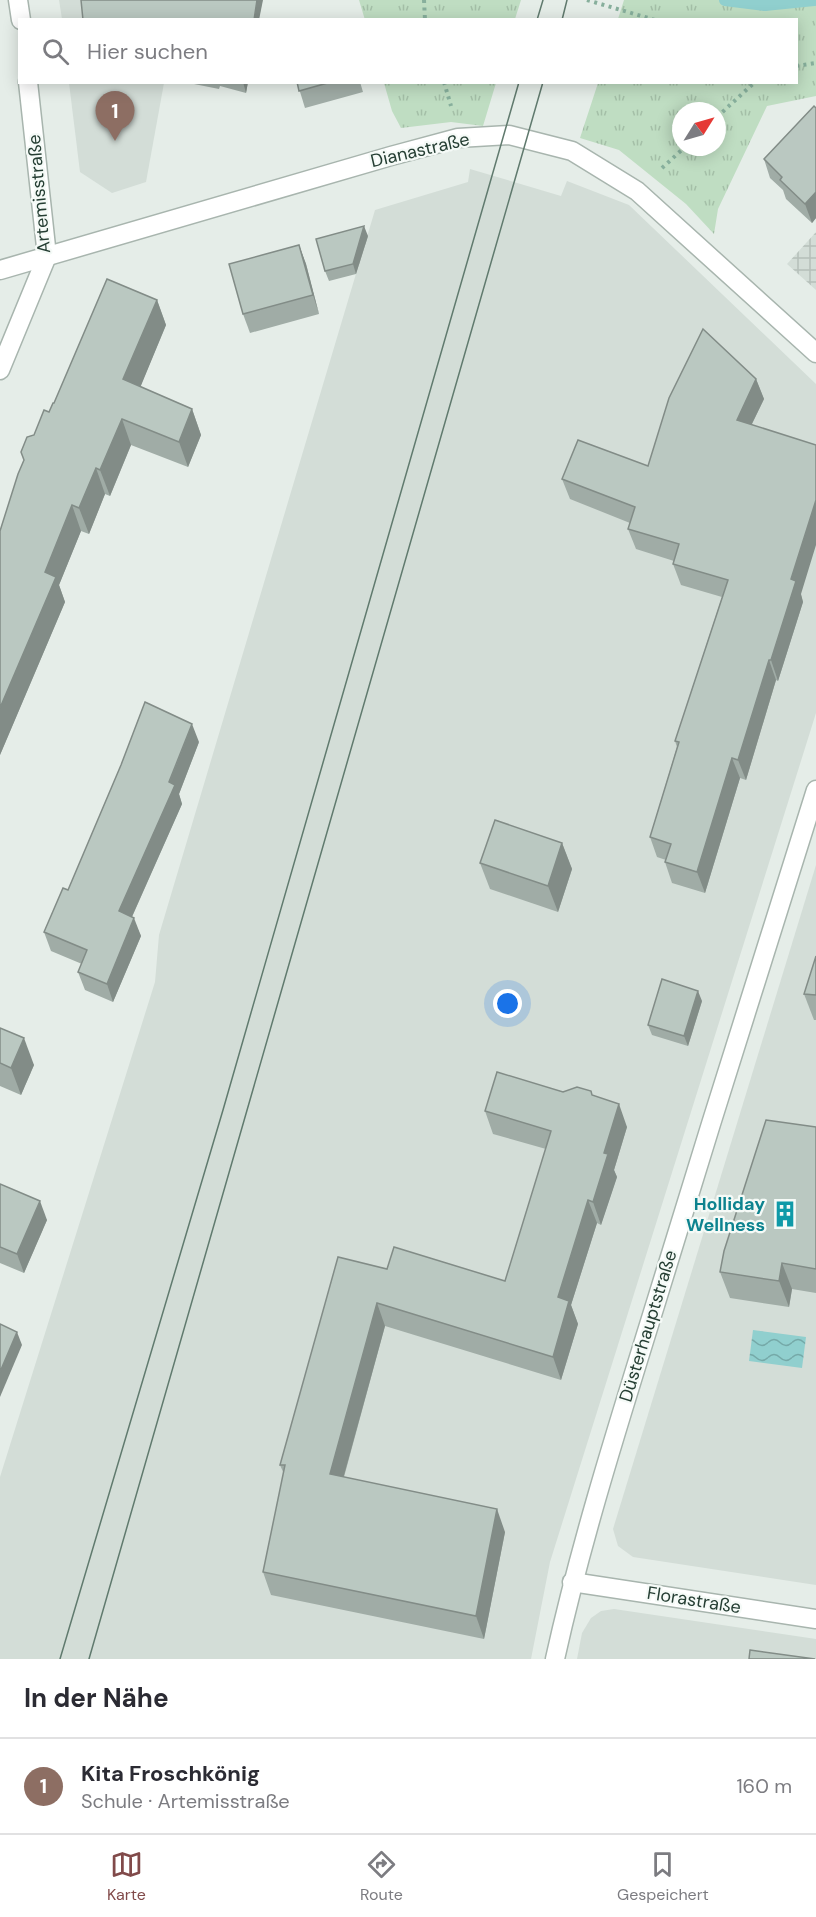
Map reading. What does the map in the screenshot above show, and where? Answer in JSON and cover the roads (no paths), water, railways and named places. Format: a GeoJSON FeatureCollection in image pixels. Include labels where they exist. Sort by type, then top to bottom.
{"type":"FeatureCollection","features":[{"type":"Feature","properties":{"kind":"street"},"geometry":{"type":"LineString","coordinates":[[18,0],[21,18]]}},
{"type":"Feature","properties":{"kind":"street","name":"Artemisstraße"},"geometry":{"type":"LineString","coordinates":[[0,370],[47,256],[28,84]]}},
{"type":"Feature","properties":{"kind":"street","name":"Dianastraße"},"geometry":{"type":"LineString","coordinates":[[0,270],[458,138],[509,135],[572,151],[637,191],[816,353]]}},
{"type":"Feature","properties":{"kind":"street","name":"Düsterhauptstraße"},"geometry":{"type":"LineString","coordinates":[[555,1659],[572,1582],[722,1085],[816,790]]}},
{"type":"Feature","properties":{"kind":"street","name":"Florastraße"},"geometry":{"type":"LineString","coordinates":[[572,1582],[816,1619]]}},
{"type":"Feature","properties":{"kind":"water"},"geometry":{"type":"Polygon","coordinates":[[[753,1330],[806,1337],[802,1368],[749,1361],[753,1330]]]}},
{"type":"Feature","properties":{"kind":"waterway"},"geometry":{"type":"LineString","coordinates":[[725,0],[765,5],[814,0]]}},
{"type":"Feature","properties":{"kind":"tram line"},"geometry":{"type":"LineString","coordinates":[[538,18],[543,0]]}},
{"type":"Feature","properties":{"kind":"tram line"},"geometry":{"type":"LineString","coordinates":[[562,18],[567,0]]}},
{"type":"Feature","properties":{"kind":"tram line"},"geometry":{"type":"LineString","coordinates":[[60,1659],[223,1110],[518,84]]}},
{"type":"Feature","properties":{"kind":"tram line"},"geometry":{"type":"LineString","coordinates":[[89,1659],[542,84]]}},
{"type":"Feature","properties":{"kind":"place","name":"Kita Froschkönig"},"geometry":{"type":"Point","coordinates":[115,141]}},
{"type":"Feature","properties":{"kind":"place","name":"Holliday Wellness"},"geometry":{"type":"Point","coordinates":[785,1214]}}]}
